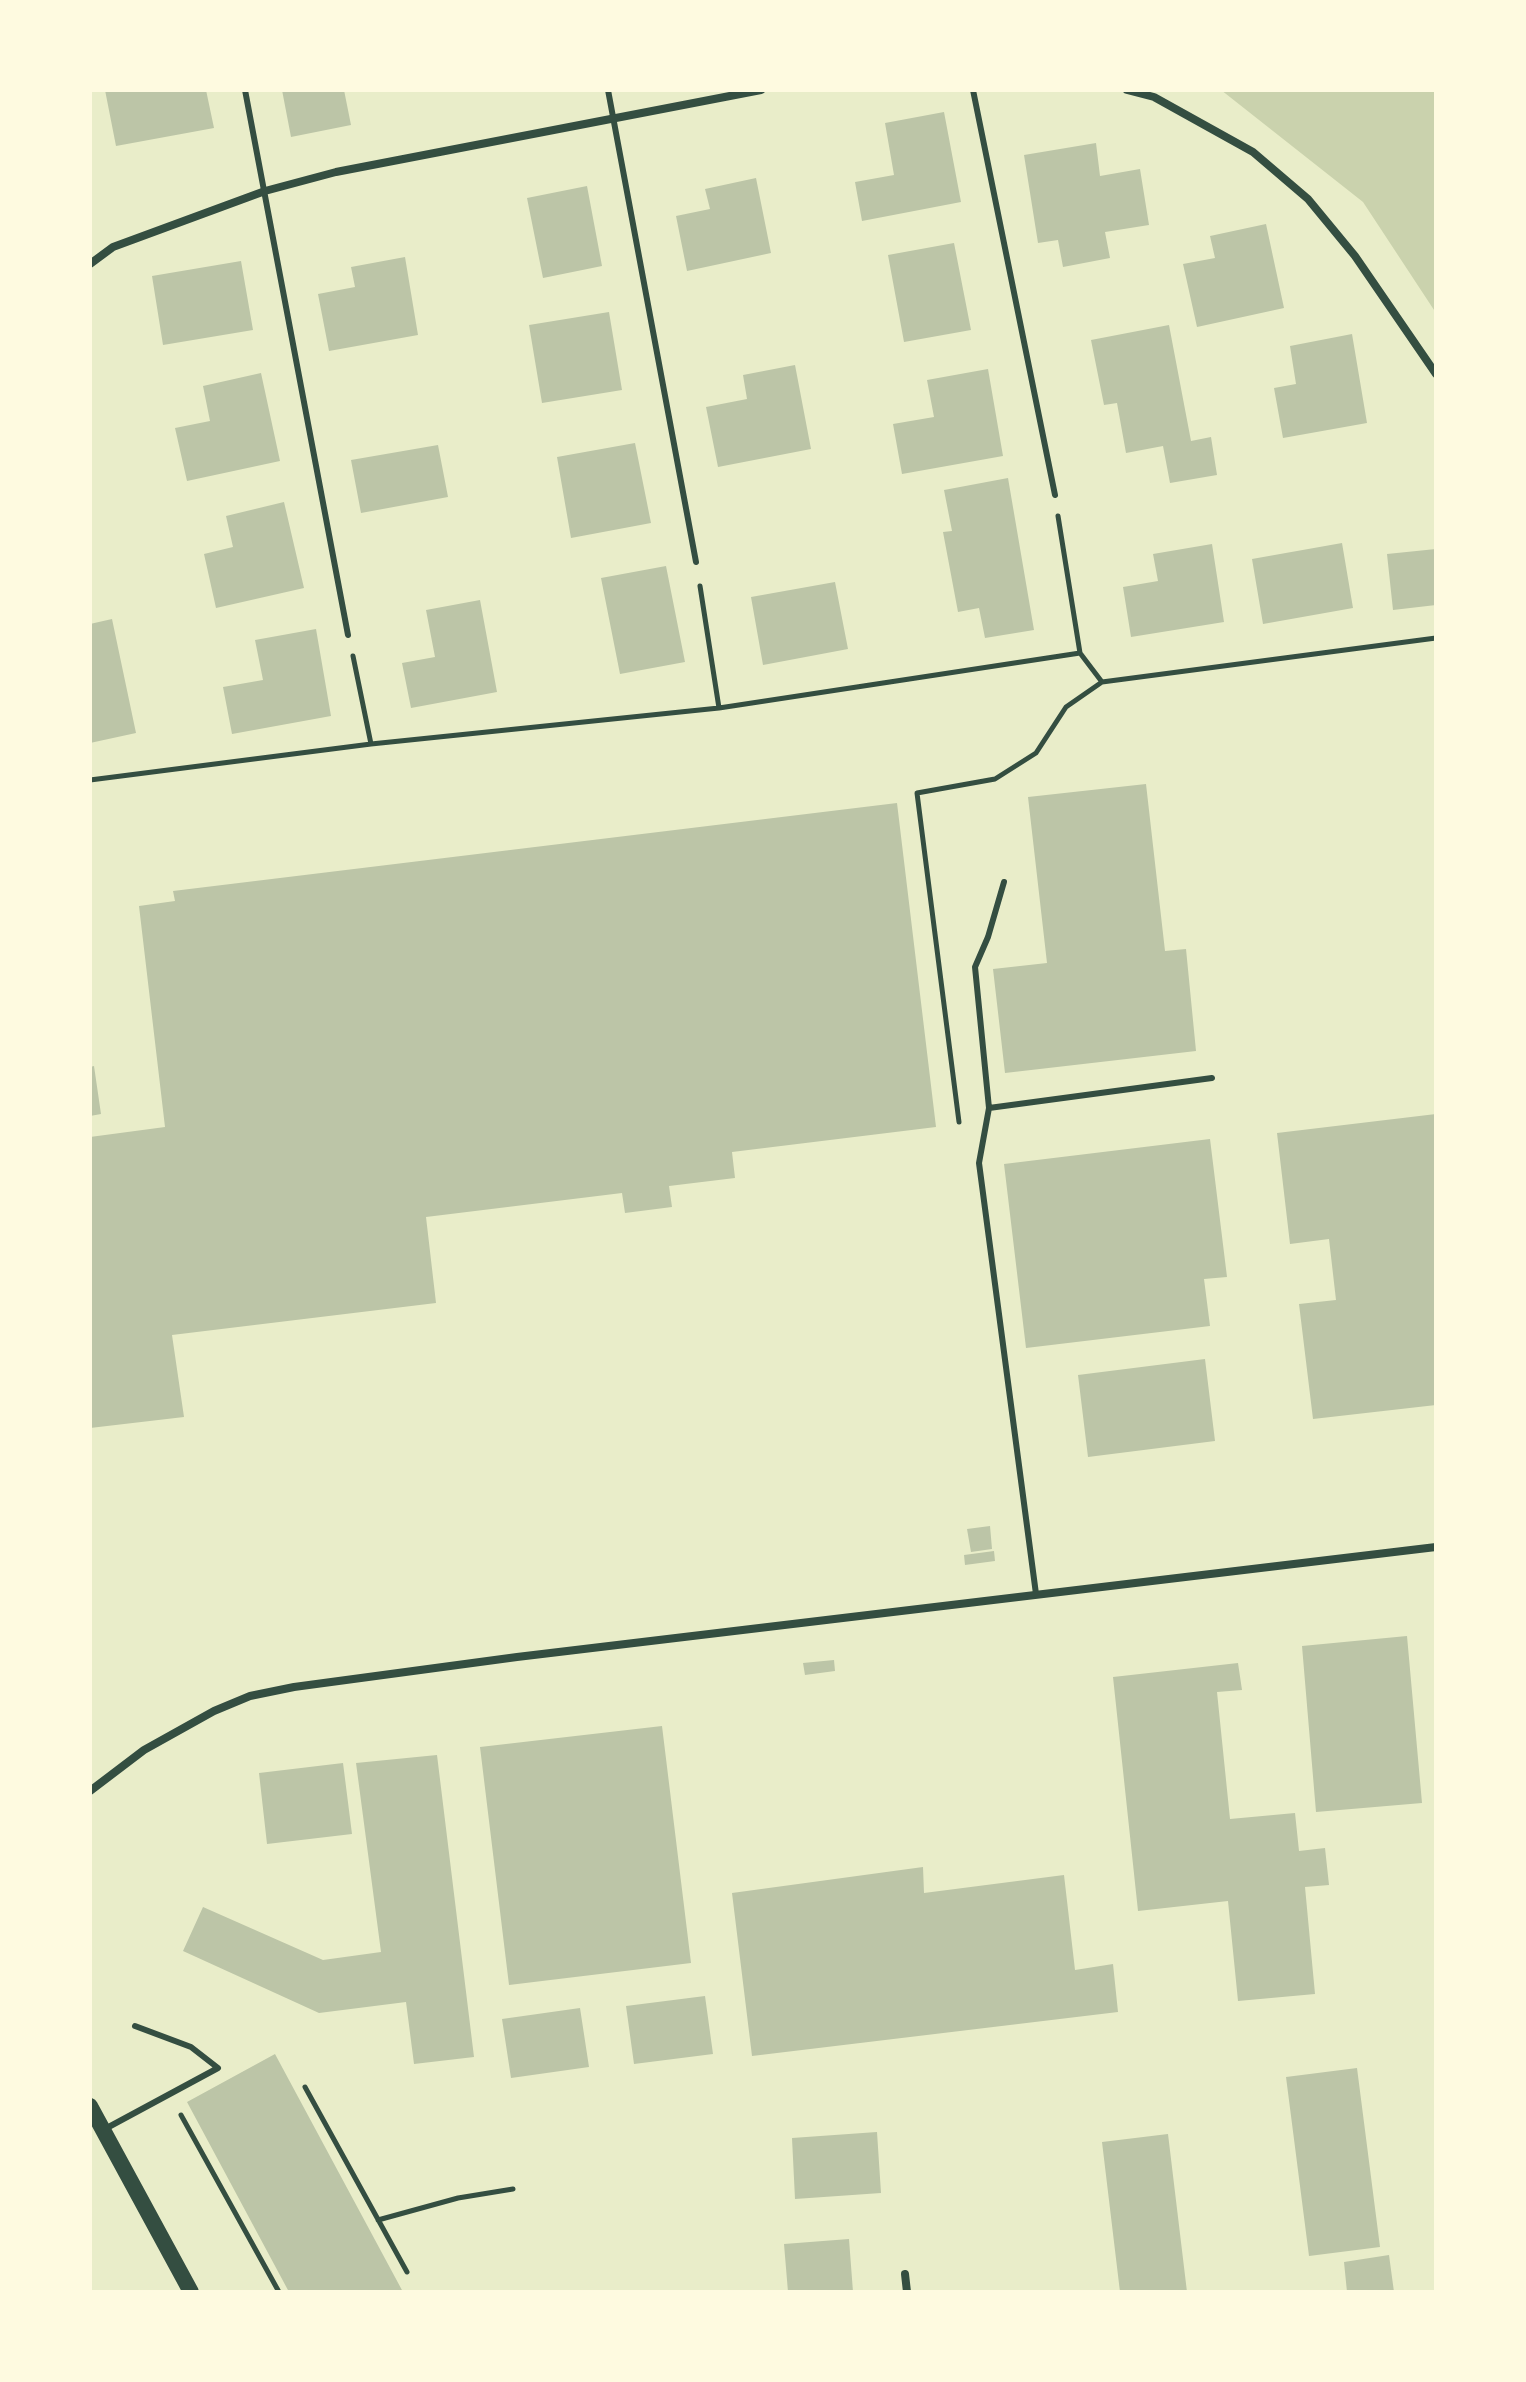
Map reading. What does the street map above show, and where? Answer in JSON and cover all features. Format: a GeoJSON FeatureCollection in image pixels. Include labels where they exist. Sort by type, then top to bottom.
{"type":"FeatureCollection","features":[{"type":"Feature","properties":{"kind":"main road"},"geometry":{"type":"LineString","coordinates":[[90,2106],[191,2292]]}},
{"type":"Feature","properties":{"kind":"street"},"geometry":{"type":"LineString","coordinates":[[90,264],[113,247],[265,191],[336,172],[761,90]]}},
{"type":"Feature","properties":{"kind":"street"},"geometry":{"type":"LineString","coordinates":[[1127,90],[1154,97],[1253,152],[1308,199],[1355,256],[1436,374]]}},
{"type":"Feature","properties":{"kind":"street"},"geometry":{"type":"LineString","coordinates":[[90,1791],[144,1750],[214,1711],[250,1696],[294,1687],[1436,1547]]}},
{"type":"Feature","properties":{"kind":"street"},"geometry":{"type":"LineString","coordinates":[[905,2274],[907,2292]]}},
{"type":"Feature","properties":{"kind":"lane"},"geometry":{"type":"LineString","coordinates":[[245,90],[348,635]]}},
{"type":"Feature","properties":{"kind":"lane"},"geometry":{"type":"LineString","coordinates":[[608,90],[696,562]]}},
{"type":"Feature","properties":{"kind":"lane"},"geometry":{"type":"LineString","coordinates":[[973,90],[1055,495]]}},
{"type":"Feature","properties":{"kind":"lane"},"geometry":{"type":"LineString","coordinates":[[1004,882],[975,967],[989,1108],[979,1163],[1036,1594]]}},
{"type":"Feature","properties":{"kind":"lane"},"geometry":{"type":"LineString","coordinates":[[989,1108],[1212,1078]]}},
{"type":"Feature","properties":{"kind":"lane"},"geometry":{"type":"LineString","coordinates":[[103,2130],[218,2068],[191,2047],[135,2026]]}},
{"type":"Feature","properties":{"kind":"path"},"geometry":{"type":"LineString","coordinates":[[1055,495],[1080,653],[1102,682]]}},
{"type":"Feature","properties":{"kind":"path"},"geometry":{"type":"LineString","coordinates":[[696,562],[719,708]]}},
{"type":"Feature","properties":{"kind":"path"},"geometry":{"type":"LineString","coordinates":[[348,635],[371,744]]}},
{"type":"Feature","properties":{"kind":"path"},"geometry":{"type":"LineString","coordinates":[[979,1163],[961,1137],[917,793],[995,779],[1036,753],[1066,707],[1102,682],[1436,638]]}},
{"type":"Feature","properties":{"kind":"path"},"geometry":{"type":"LineString","coordinates":[[90,780],[371,744],[719,708],[1080,653]]}},
{"type":"Feature","properties":{"kind":"path"},"geometry":{"type":"LineString","coordinates":[[305,2087],[407,2272]]}},
{"type":"Feature","properties":{"kind":"path"},"geometry":{"type":"LineString","coordinates":[[169,2093],[279,2292]]}},
{"type":"Feature","properties":{"kind":"path"},"geometry":{"type":"LineString","coordinates":[[378,2220],[458,2198],[513,2189]]}},
{"type":"Feature","properties":{"kind":"green space"},"geometry":{"type":"Polygon","coordinates":[[[1221,90],[1436,90],[1436,313],[1363,202],[1221,90]]]}},
{"type":"Feature","properties":{"kind":"building"},"geometry":{"type":"Polygon","coordinates":[[[105,90],[206,90],[214,128],[116,146],[105,90]]]}},
{"type":"Feature","properties":{"kind":"building"},"geometry":{"type":"Polygon","coordinates":[[[282,90],[344,90],[351,125],[291,137],[282,90]]]}},
{"type":"Feature","properties":{"kind":"building"},"geometry":{"type":"Polygon","coordinates":[[[944,112],[961,202],[862,221],[855,182],[894,175],[885,123],[944,112]]]}},
{"type":"Feature","properties":{"kind":"building"},"geometry":{"type":"Polygon","coordinates":[[[1096,143],[1100,176],[1140,169],[1149,225],[1105,232],[1110,258],[1063,267],[1058,240],[1038,243],[1024,155],[1096,143]]]}},
{"type":"Feature","properties":{"kind":"building"},"geometry":{"type":"Polygon","coordinates":[[[756,178],[771,253],[687,271],[676,216],[710,209],[705,189],[756,178]]]}},
{"type":"Feature","properties":{"kind":"building"},"geometry":{"type":"Polygon","coordinates":[[[587,186],[602,266],[543,278],[527,198],[587,186]]]}},
{"type":"Feature","properties":{"kind":"building"},"geometry":{"type":"Polygon","coordinates":[[[1266,224],[1284,308],[1197,327],[1183,264],[1215,258],[1210,236],[1266,224]]]}},
{"type":"Feature","properties":{"kind":"building"},"geometry":{"type":"Polygon","coordinates":[[[954,243],[971,330],[904,342],[888,255],[954,243]]]}},
{"type":"Feature","properties":{"kind":"building"},"geometry":{"type":"Polygon","coordinates":[[[405,257],[418,335],[329,351],[318,294],[355,287],[351,267],[405,257]]]}},
{"type":"Feature","properties":{"kind":"building"},"geometry":{"type":"Polygon","coordinates":[[[241,261],[253,330],[163,345],[152,276],[241,261]]]}},
{"type":"Feature","properties":{"kind":"building"},"geometry":{"type":"Polygon","coordinates":[[[609,312],[622,390],[542,403],[529,325],[609,312]]]}},
{"type":"Feature","properties":{"kind":"building"},"geometry":{"type":"Polygon","coordinates":[[[1169,325],[1191,441],[1211,437],[1217,475],[1170,483],[1163,446],[1126,453],[1117,403],[1104,405],[1091,340],[1169,325]]]}},
{"type":"Feature","properties":{"kind":"building"},"geometry":{"type":"Polygon","coordinates":[[[1352,334],[1367,423],[1283,438],[1274,388],[1296,384],[1290,346],[1352,334]]]}},
{"type":"Feature","properties":{"kind":"building"},"geometry":{"type":"Polygon","coordinates":[[[795,365],[811,449],[718,467],[706,407],[747,399],[743,375],[795,365]]]}},
{"type":"Feature","properties":{"kind":"building"},"geometry":{"type":"Polygon","coordinates":[[[988,369],[1003,456],[902,474],[893,424],[934,417],[927,380],[988,369]]]}},
{"type":"Feature","properties":{"kind":"building"},"geometry":{"type":"Polygon","coordinates":[[[261,373],[280,461],[187,481],[175,428],[210,421],[203,386],[261,373]]]}},
{"type":"Feature","properties":{"kind":"building"},"geometry":{"type":"Polygon","coordinates":[[[635,443],[651,523],[571,538],[557,457],[635,443]]]}},
{"type":"Feature","properties":{"kind":"building"},"geometry":{"type":"Polygon","coordinates":[[[438,445],[448,497],[361,513],[351,460],[438,445]]]}},
{"type":"Feature","properties":{"kind":"building"},"geometry":{"type":"Polygon","coordinates":[[[1008,478],[1034,630],[985,638],[979,608],[958,612],[943,532],[952,531],[944,490],[1008,478]]]}},
{"type":"Feature","properties":{"kind":"building"},"geometry":{"type":"Polygon","coordinates":[[[284,502],[304,588],[216,608],[204,554],[233,547],[226,516],[284,502]]]}},
{"type":"Feature","properties":{"kind":"building"},"geometry":{"type":"Polygon","coordinates":[[[1342,543],[1353,608],[1263,624],[1252,559],[1342,543]]]}},
{"type":"Feature","properties":{"kind":"building"},"geometry":{"type":"Polygon","coordinates":[[[1212,544],[1224,622],[1131,637],[1123,587],[1158,581],[1153,554],[1212,544]]]}},
{"type":"Feature","properties":{"kind":"building"},"geometry":{"type":"Polygon","coordinates":[[[1436,549],[1436,605],[1393,610],[1387,554],[1436,549]]]}},
{"type":"Feature","properties":{"kind":"building"},"geometry":{"type":"Polygon","coordinates":[[[666,566],[685,662],[620,674],[601,578],[666,566]]]}},
{"type":"Feature","properties":{"kind":"building"},"geometry":{"type":"Polygon","coordinates":[[[835,582],[848,649],[763,665],[751,597],[835,582]]]}},
{"type":"Feature","properties":{"kind":"building"},"geometry":{"type":"Polygon","coordinates":[[[480,600],[497,692],[411,708],[402,663],[435,657],[426,610],[480,600]]]}},
{"type":"Feature","properties":{"kind":"building"},"geometry":{"type":"Polygon","coordinates":[[[112,619],[136,733],[90,743],[90,624],[112,619]]]}},
{"type":"Feature","properties":{"kind":"building"},"geometry":{"type":"Polygon","coordinates":[[[316,629],[331,716],[232,734],[223,687],[263,680],[255,640],[316,629]]]}},
{"type":"Feature","properties":{"kind":"building"},"geometry":{"type":"Polygon","coordinates":[[[1146,784],[1165,951],[1186,949],[1196,1051],[1005,1073],[993,969],[1047,963],[1028,797],[1146,784]]]}},
{"type":"Feature","properties":{"kind":"building"},"geometry":{"type":"Polygon","coordinates":[[[897,803],[936,1127],[732,1152],[735,1178],[669,1186],[672,1207],[625,1213],[622,1193],[426,1217],[436,1303],[172,1335],[184,1417],[90,1428],[90,1137],[165,1127],[139,906],[175,901],[173,891],[897,803]]]}},
{"type":"Feature","properties":{"kind":"building"},"geometry":{"type":"Polygon","coordinates":[[[94,1066],[101,1114],[90,1116],[90,1067],[94,1066]]]}},
{"type":"Feature","properties":{"kind":"building"},"geometry":{"type":"Polygon","coordinates":[[[1436,1114],[1436,1405],[1313,1419],[1299,1304],[1336,1300],[1329,1239],[1290,1244],[1277,1133],[1436,1114]]]}},
{"type":"Feature","properties":{"kind":"building"},"geometry":{"type":"Polygon","coordinates":[[[1210,1139],[1227,1277],[1204,1279],[1210,1326],[1026,1348],[1004,1164],[1210,1139]]]}},
{"type":"Feature","properties":{"kind":"building"},"geometry":{"type":"Polygon","coordinates":[[[1205,1359],[1215,1441],[1088,1457],[1078,1375],[1205,1359]]]}},
{"type":"Feature","properties":{"kind":"building"},"geometry":{"type":"Polygon","coordinates":[[[990,1526],[992,1549],[971,1552],[967,1529],[990,1526]]]}},
{"type":"Feature","properties":{"kind":"building"},"geometry":{"type":"Polygon","coordinates":[[[994,1551],[995,1561],[965,1565],[964,1555],[994,1551]]]}},
{"type":"Feature","properties":{"kind":"building"},"geometry":{"type":"Polygon","coordinates":[[[1407,1636],[1422,1803],[1316,1812],[1302,1646],[1407,1636]]]}},
{"type":"Feature","properties":{"kind":"building"},"geometry":{"type":"Polygon","coordinates":[[[834,1660],[835,1671],[805,1675],[803,1663],[834,1660]]]}},
{"type":"Feature","properties":{"kind":"building"},"geometry":{"type":"Polygon","coordinates":[[[1238,1663],[1242,1690],[1217,1692],[1230,1819],[1295,1813],[1299,1851],[1325,1848],[1329,1885],[1305,1887],[1315,1994],[1238,2001],[1228,1901],[1138,1911],[1113,1677],[1238,1663]]]}},
{"type":"Feature","properties":{"kind":"building"},"geometry":{"type":"Polygon","coordinates":[[[662,1726],[691,1963],[509,1985],[480,1747],[662,1726]]]}},
{"type":"Feature","properties":{"kind":"building"},"geometry":{"type":"Polygon","coordinates":[[[437,1755],[474,2057],[414,2064],[406,2002],[319,2013],[183,1951],[203,1907],[323,1960],[381,1952],[356,1763],[437,1755]]]}},
{"type":"Feature","properties":{"kind":"building"},"geometry":{"type":"Polygon","coordinates":[[[343,1763],[352,1834],[267,1844],[259,1773],[343,1763]]]}},
{"type":"Feature","properties":{"kind":"building"},"geometry":{"type":"Polygon","coordinates":[[[923,1867],[924,1893],[1064,1875],[1075,1970],[1113,1964],[1118,2012],[752,2056],[732,1893],[923,1867]]]}},
{"type":"Feature","properties":{"kind":"building"},"geometry":{"type":"Polygon","coordinates":[[[705,1996],[713,2054],[634,2064],[626,2006],[705,1996]]]}},
{"type":"Feature","properties":{"kind":"building"},"geometry":{"type":"Polygon","coordinates":[[[580,2008],[589,2067],[511,2078],[502,2019],[580,2008]]]}},
{"type":"Feature","properties":{"kind":"building"},"geometry":{"type":"Polygon","coordinates":[[[275,2054],[403,2292],[289,2292],[187,2102],[275,2054]]]}},
{"type":"Feature","properties":{"kind":"building"},"geometry":{"type":"Polygon","coordinates":[[[1357,2068],[1380,2247],[1309,2256],[1286,2077],[1357,2068]]]}},
{"type":"Feature","properties":{"kind":"building"},"geometry":{"type":"Polygon","coordinates":[[[877,2132],[881,2193],[795,2199],[792,2138],[877,2132]]]}},
{"type":"Feature","properties":{"kind":"building"},"geometry":{"type":"Polygon","coordinates":[[[1168,2134],[1187,2292],[1120,2292],[1102,2142],[1168,2134]]]}},
{"type":"Feature","properties":{"kind":"building"},"geometry":{"type":"Polygon","coordinates":[[[849,2239],[853,2292],[788,2292],[784,2244],[849,2239]]]}},
{"type":"Feature","properties":{"kind":"building"},"geometry":{"type":"Polygon","coordinates":[[[1389,2255],[1394,2292],[1347,2292],[1344,2262],[1389,2255]]]}}]}
